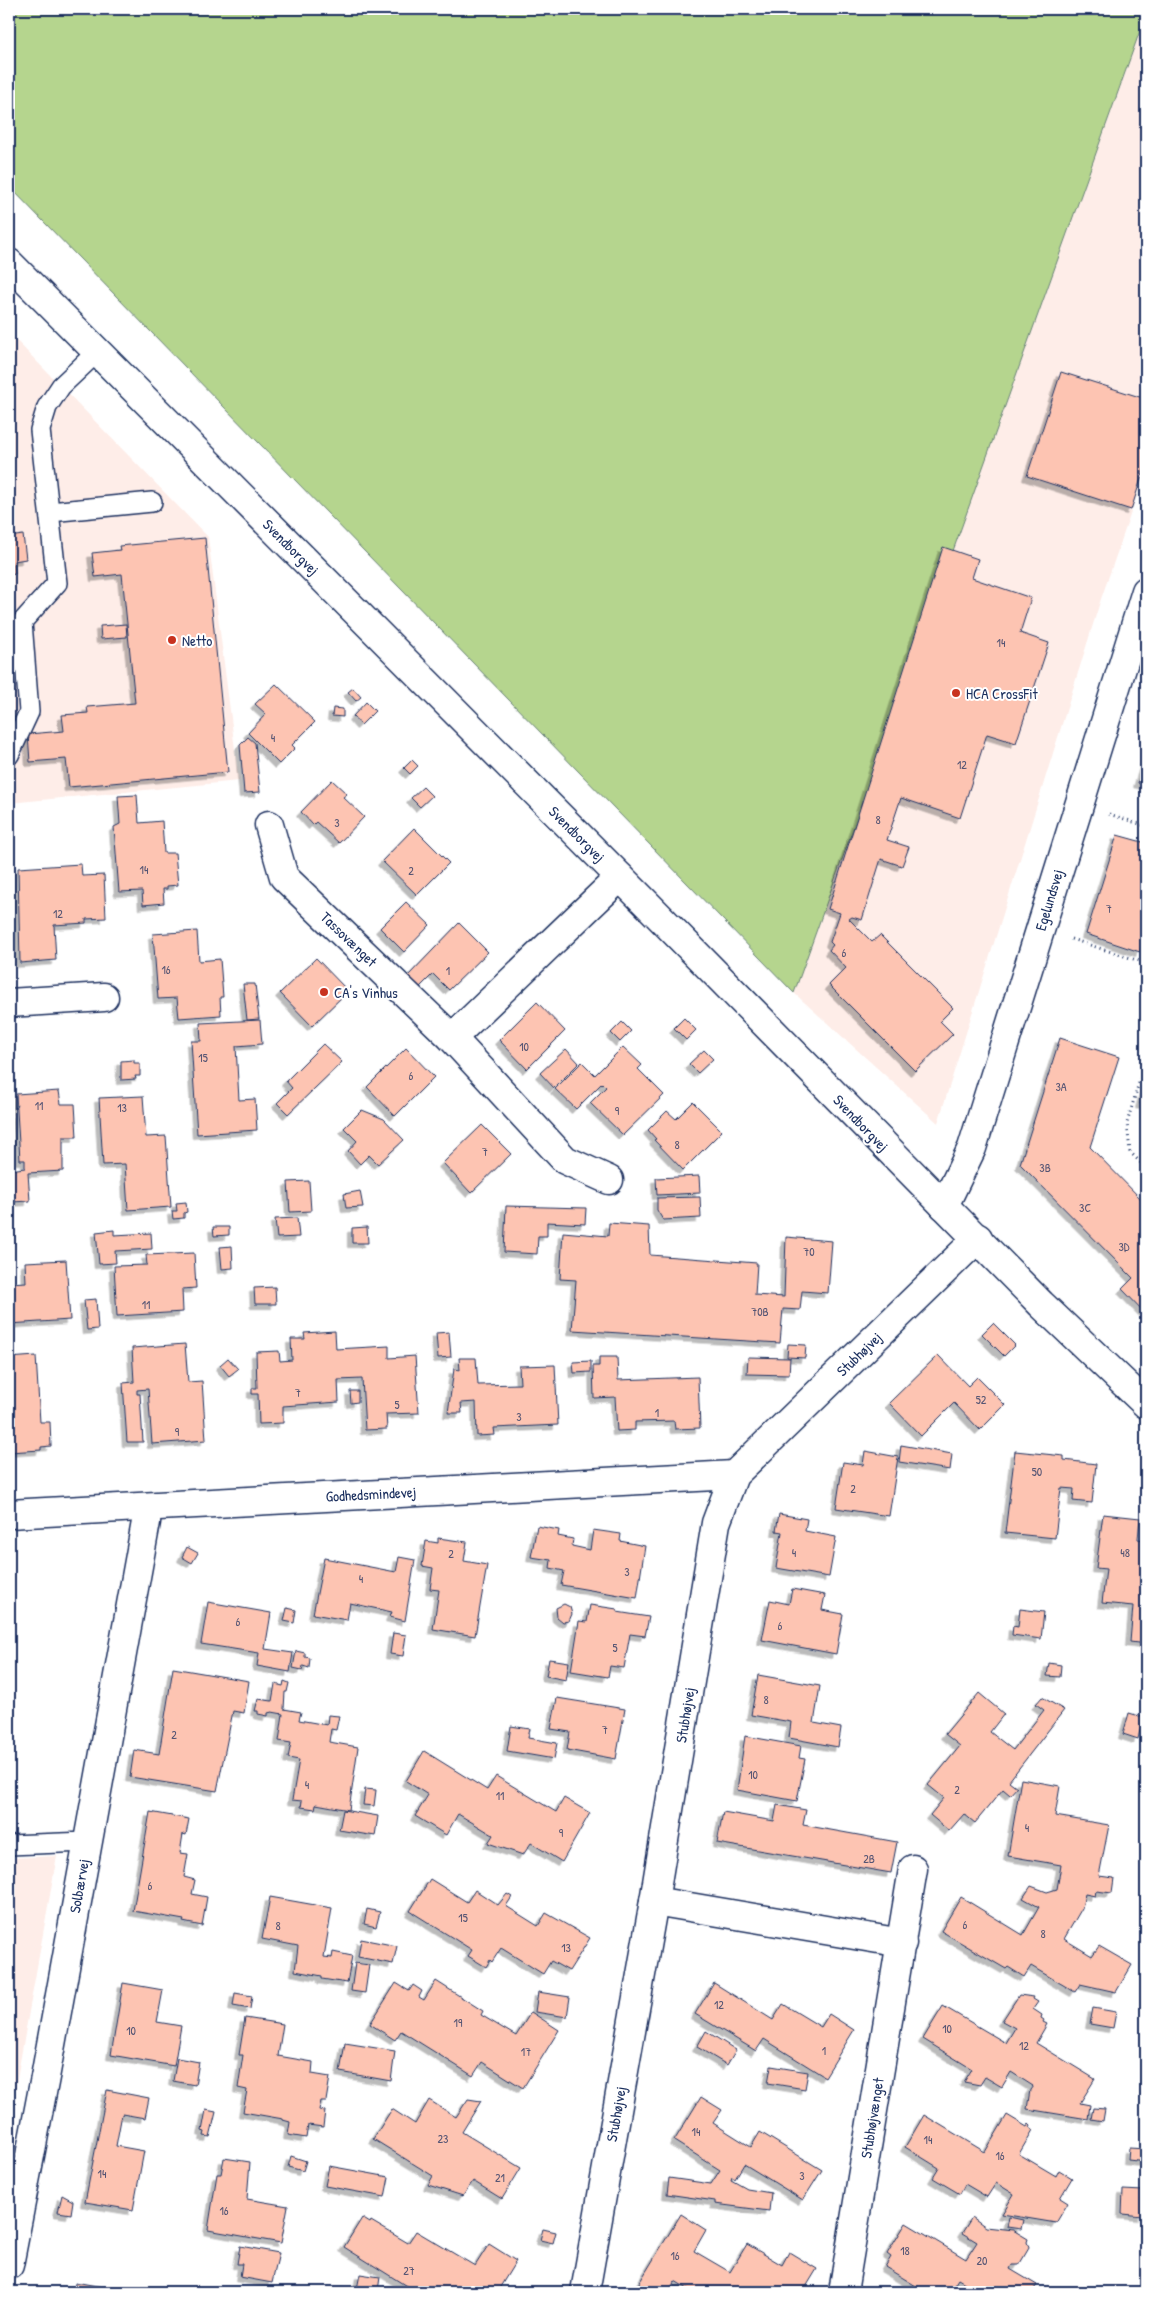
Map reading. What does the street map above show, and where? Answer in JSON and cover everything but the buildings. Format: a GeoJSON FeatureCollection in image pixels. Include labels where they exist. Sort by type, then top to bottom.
{"type":"FeatureCollection","features":[{"type":"Feature","properties":{"kind":"street","name":"Svendborgvej"},"geometry":{"type":"LineString","coordinates":[[9,263],[620,877],[944,1206],[978,1238],[1041,1304],[1146,1404]]}},
{"type":"Feature","properties":{"kind":"street","name":"Egelundsvej"},"geometry":{"type":"LineString","coordinates":[[944,1206],[972,1148],[1146,591]]}},
{"type":"Feature","properties":{"kind":"street","name":"Tassovænget"},"geometry":{"type":"LineString","coordinates":[[269,825],[284,877],[452,1038],[565,1160],[609,1180]]}},
{"type":"Feature","properties":{"kind":"street"},"geometry":{"type":"LineString","coordinates":[[452,1038],[620,877]]}},
{"type":"Feature","properties":{"kind":"street"},"geometry":{"type":"LineString","coordinates":[[9,1003],[104,997]]}},
{"type":"Feature","properties":{"kind":"street","name":"Stubhøjvej"},"geometry":{"type":"LineString","coordinates":[[585,2292],[654,1901],[716,1523],[734,1475],[978,1238]]}},
{"type":"Feature","properties":{"kind":"street","name":"Godhedsmindevej"},"geometry":{"type":"LineString","coordinates":[[9,1514],[734,1475]]}},
{"type":"Feature","properties":{"kind":"street","name":"Solbærvej"},"geometry":{"type":"LineString","coordinates":[[9,2265],[141,1551],[147,1507]]}},
{"type":"Feature","properties":{"kind":"street","name":"Stubhøjvænget"},"geometry":{"type":"LineString","coordinates":[[843,2292],[913,1870]]}},
{"type":"Feature","properties":{"kind":"street"},"geometry":{"type":"LineString","coordinates":[[654,1901],[902,1943]]}},
{"type":"Feature","properties":{"kind":"lane"},"geometry":{"type":"LineString","coordinates":[[9,755],[30,712],[17,666],[22,622],[57,583],[40,430],[47,407],[61,386],[96,352]]}},
{"type":"Feature","properties":{"kind":"lane"},"geometry":{"type":"LineString","coordinates":[[50,512],[152,502]]}},
{"type":"Feature","properties":{"kind":"lane"},"geometry":{"type":"LineString","coordinates":[[9,1845],[87,1842]]}},
{"type":"Feature","properties":{"kind":"path"},"geometry":{"type":"LineString","coordinates":[[1079,805],[1146,826]]}},
{"type":"Feature","properties":{"kind":"path"},"geometry":{"type":"LineString","coordinates":[[1040,930],[1146,963]]}},
{"type":"Feature","properties":{"kind":"path"},"geometry":{"type":"LineString","coordinates":[[1146,1059],[1127,1124],[1130,1152],[1146,1168]]}},
{"type":"Feature","properties":{"kind":"shaded area"},"geometry":{"type":"Polygon","coordinates":[[[1146,14],[1146,469],[1100,602],[938,1123],[794,993],[1146,14]]]}},
{"type":"Feature","properties":{"kind":"shaded area"},"geometry":{"type":"Polygon","coordinates":[[[9,333],[208,537],[239,781],[9,803],[9,333]]]}},
{"type":"Feature","properties":{"kind":"shaded area"},"geometry":{"type":"Polygon","coordinates":[[[57,1856],[9,2123],[9,1858],[57,1856]]]}},
{"type":"Feature","properties":{"kind":"green space"},"geometry":{"type":"Polygon","coordinates":[[[9,9],[1146,9],[1146,14],[794,993],[9,186],[9,9]]]}},
{"type":"Feature","properties":{"kind":"place","name":"Netto"},"geometry":{"type":"Point","coordinates":[172,640]}},
{"type":"Feature","properties":{"kind":"place","name":"HCA CrossFit"},"geometry":{"type":"Point","coordinates":[956,693]}},
{"type":"Feature","properties":{"kind":"place","name":"CA's Vinhus"},"geometry":{"type":"Point","coordinates":[324,992]}}]}
